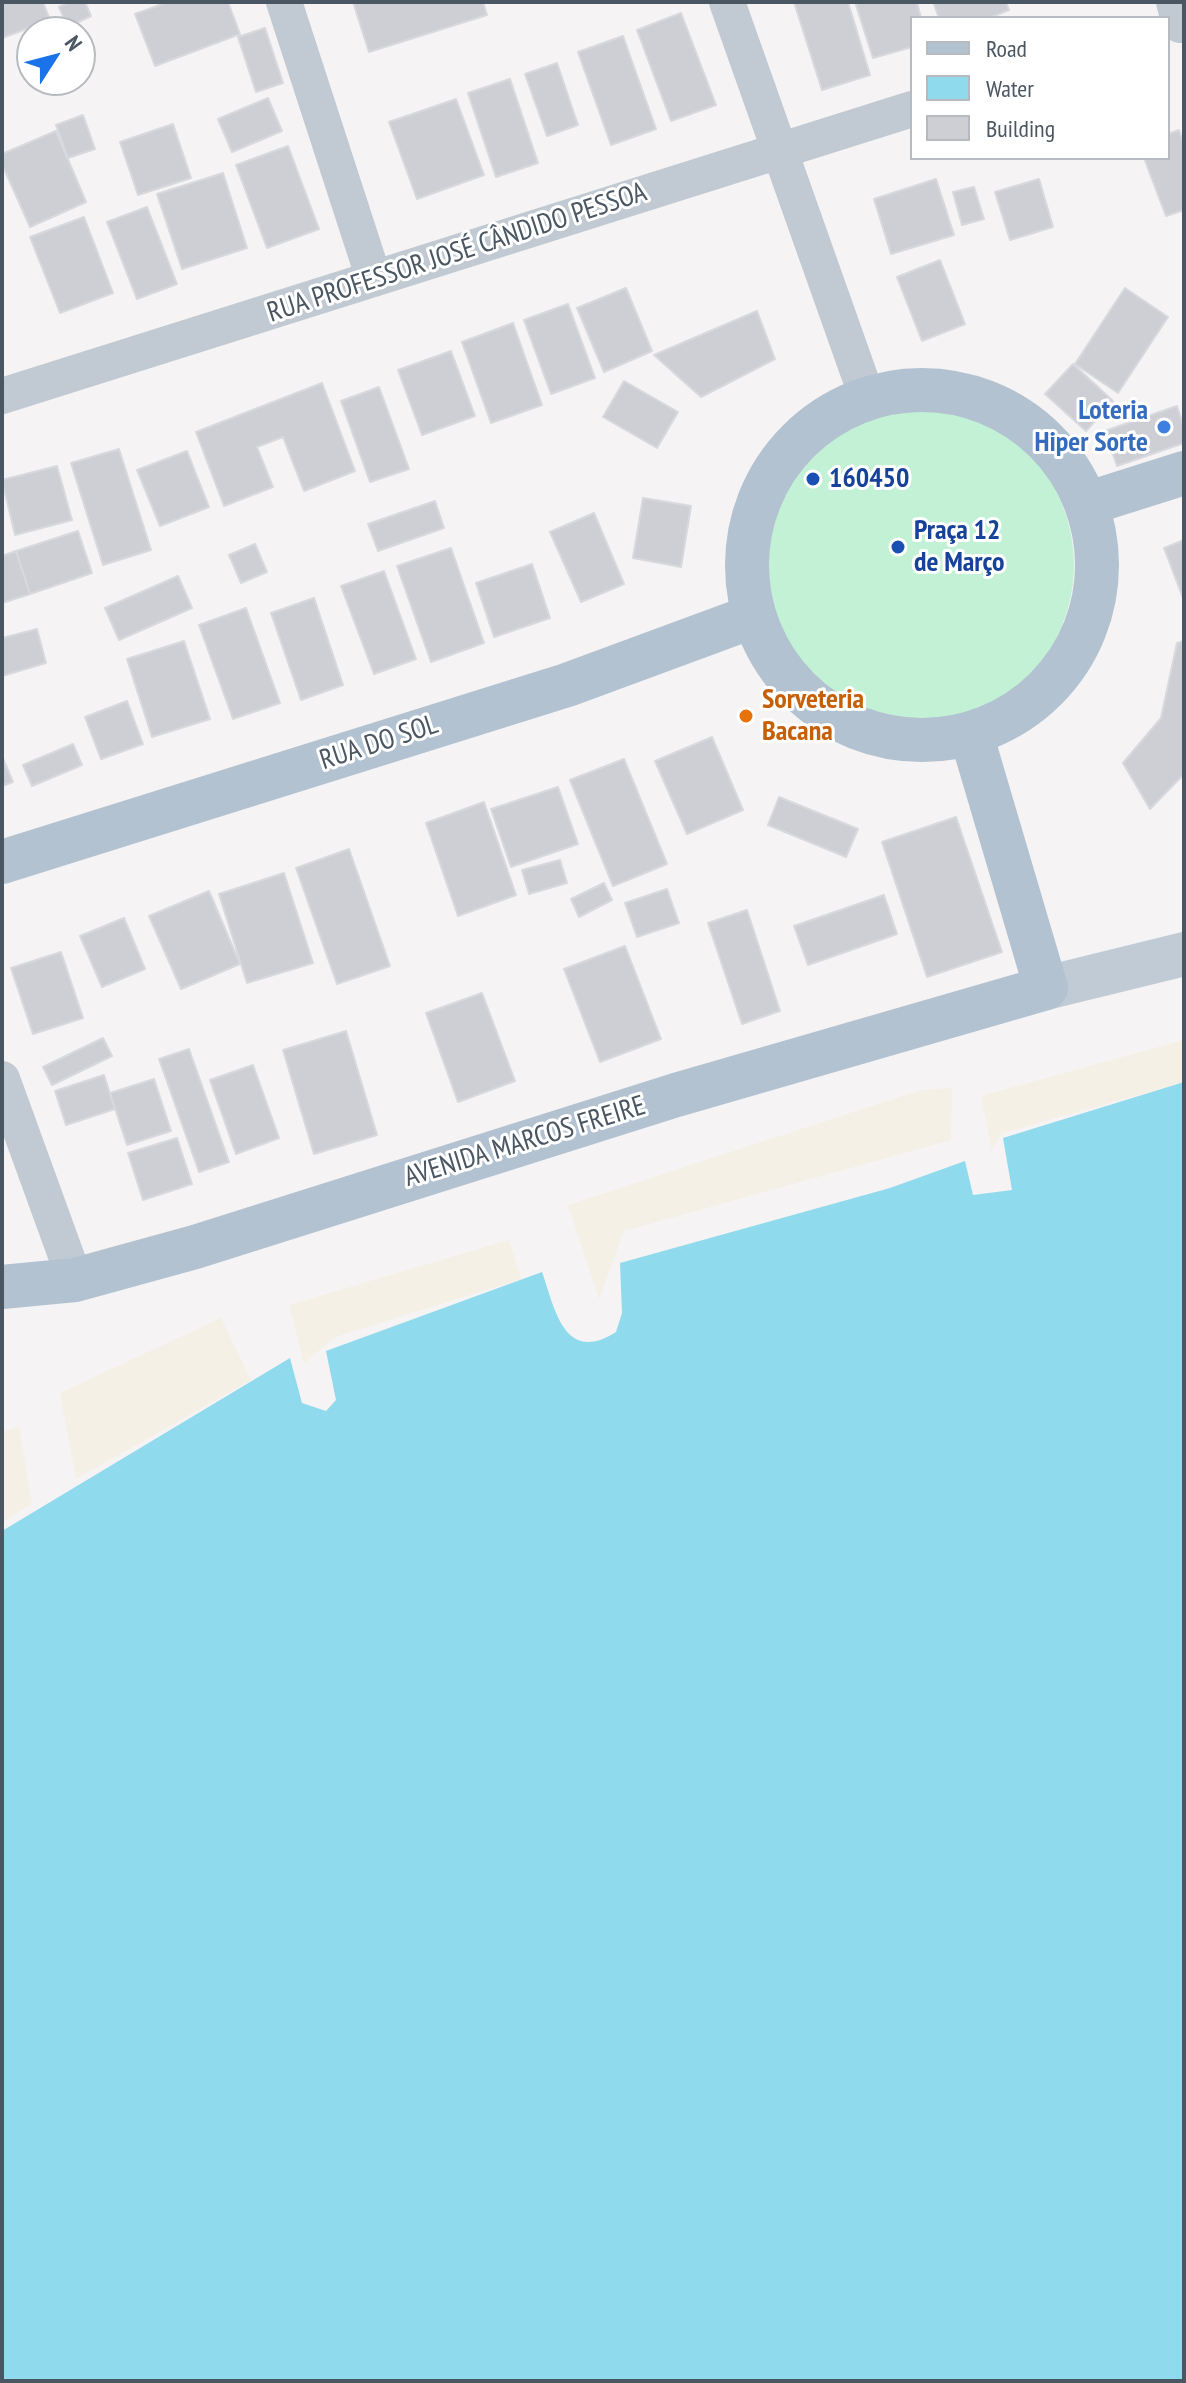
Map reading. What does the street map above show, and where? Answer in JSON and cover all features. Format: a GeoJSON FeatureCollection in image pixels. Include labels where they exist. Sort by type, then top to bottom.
{"type":"FeatureCollection","features":[{"type":"Feature","properties":{"kind":"main road"},"geometry":{"type":"LineString","coordinates":[[900,390],[933,390],[966,395],[997,406],[1026,424],[1051,447],[1071,474],[1086,504],[1097,567],[1094,599],[1085,630],[1052,684],[1028,706],[971,734],[911,741],[852,726],[826,711],[792,682],[766,645],[754,616],[746,572],[750,526],[766,484],[791,446],[826,417],[867,397],[900,390]]}},
{"type":"Feature","properties":{"kind":"main road"},"geometry":{"type":"LineString","coordinates":[[1086,504],[1184,473]]}},
{"type":"Feature","properties":{"kind":"main road","name":"RUA DO SOL"},"geometry":{"type":"LineString","coordinates":[[2,862],[567,685],[754,616]]}},
{"type":"Feature","properties":{"kind":"main road"},"geometry":{"type":"LineString","coordinates":[[971,734],[1046,988],[1184,954]]}},
{"type":"Feature","properties":{"kind":"main road","name":"AVENIDA MARCOS FREIRE"},"geometry":{"type":"LineString","coordinates":[[2,1287],[75,1280],[238,1234],[869,1037],[1046,988]]}},
{"type":"Feature","properties":{"kind":"street"},"geometry":{"type":"LineString","coordinates":[[284,2],[374,279]]}},
{"type":"Feature","properties":{"kind":"street"},"geometry":{"type":"LineString","coordinates":[[727,2],[867,397]]}},
{"type":"Feature","properties":{"kind":"street","name":"RUA PROFESSOR JOSÉ CÂNDIDO PESSOA"},"geometry":{"type":"LineString","coordinates":[[2,396],[910,110]]}},
{"type":"Feature","properties":{"kind":"street"},"geometry":{"type":"LineString","coordinates":[[2,1079],[75,1280]]}},
{"type":"Feature","properties":{"kind":"green space"},"geometry":{"type":"Polygon","coordinates":[[[914,405],[945,408],[975,417],[1003,432],[1027,452],[1047,476],[1062,504],[1071,534],[1074,565],[1071,596],[1062,626],[1047,654],[1027,678],[1003,698],[975,713],[945,722],[914,725],[883,722],[853,713],[825,698],[801,678],[781,654],[766,626],[757,596],[754,565],[757,534],[766,504],[781,476],[801,452],[825,432],[853,417],[883,408],[914,405]]]}},
{"type":"Feature","properties":{"kind":"sand"},"geometry":{"type":"Polygon","coordinates":[[[1184,1040],[1184,1082],[1002,1133],[992,1150],[981,1096],[1184,1040]]]}},
{"type":"Feature","properties":{"kind":"sand"},"geometry":{"type":"Polygon","coordinates":[[[952,1088],[951,1140],[624,1231],[599,1299],[568,1205],[921,1090],[952,1088]]]}},
{"type":"Feature","properties":{"kind":"sand"},"geometry":{"type":"Polygon","coordinates":[[[509,1240],[521,1279],[335,1337],[304,1363],[289,1305],[509,1240]]]}},
{"type":"Feature","properties":{"kind":"sand"},"geometry":{"type":"Polygon","coordinates":[[[221,1318],[251,1380],[76,1479],[60,1393],[221,1318]]]}},
{"type":"Feature","properties":{"kind":"sand"},"geometry":{"type":"Polygon","coordinates":[[[19,1427],[32,1504],[2,1522],[2,1432],[19,1427]]]}},
{"type":"Feature","properties":{"kind":"water"},"geometry":{"type":"Polygon","coordinates":[[[1184,1082],[1184,2381],[2,2381],[2,1531],[290,1358],[302,1403],[326,1411],[336,1400],[326,1351],[542,1272],[564,1328],[584,1342],[598,1340],[616,1332],[622,1313],[620,1263],[890,1188],[965,1161],[973,1195],[1012,1190],[1003,1138],[1184,1082]]]}},
{"type":"Feature","properties":{"kind":"building"},"geometry":{"type":"Polygon","coordinates":[[[2,2],[43,2],[48,16],[16,16],[16,33],[2,38],[2,2]]]}},
{"type":"Feature","properties":{"kind":"building"},"geometry":{"type":"Polygon","coordinates":[[[69,2],[85,2],[91,16],[63,16],[59,7],[69,2]]]}},
{"type":"Feature","properties":{"kind":"building"},"geometry":{"type":"Polygon","coordinates":[[[168,2],[228,2],[240,34],[155,66],[135,14],[168,2]]]}},
{"type":"Feature","properties":{"kind":"building"},"geometry":{"type":"Polygon","coordinates":[[[353,2],[483,2],[487,15],[369,52],[353,2]]]}},
{"type":"Feature","properties":{"kind":"building"},"geometry":{"type":"Polygon","coordinates":[[[794,2],[848,2],[870,75],[822,90],[794,2]]]}},
{"type":"Feature","properties":{"kind":"building"},"geometry":{"type":"Polygon","coordinates":[[[855,2],[917,2],[920,16],[910,16],[910,48],[873,58],[855,2]]]}},
{"type":"Feature","properties":{"kind":"building"},"geometry":{"type":"Polygon","coordinates":[[[933,2],[1006,2],[1009,10],[994,16],[938,16],[933,2]]]}},
{"type":"Feature","properties":{"kind":"building"},"geometry":{"type":"Polygon","coordinates":[[[681,13],[716,105],[671,121],[637,30],[681,13]]]}},
{"type":"Feature","properties":{"kind":"building"},"geometry":{"type":"Polygon","coordinates":[[[265,28],[283,83],[256,92],[238,37],[265,28]]]}},
{"type":"Feature","properties":{"kind":"building"},"geometry":{"type":"Polygon","coordinates":[[[623,36],[656,129],[611,145],[578,52],[623,36]]]}},
{"type":"Feature","properties":{"kind":"building"},"geometry":{"type":"Polygon","coordinates":[[[557,63],[578,125],[547,136],[525,74],[557,63]]]}},
{"type":"Feature","properties":{"kind":"building"},"geometry":{"type":"Polygon","coordinates":[[[510,79],[538,163],[496,177],[468,93],[510,79]]]}},
{"type":"Feature","properties":{"kind":"building"},"geometry":{"type":"Polygon","coordinates":[[[268,98],[282,131],[232,152],[218,119],[268,98]]]}},
{"type":"Feature","properties":{"kind":"building"},"geometry":{"type":"Polygon","coordinates":[[[456,99],[484,175],[417,199],[389,122],[456,99]]]}},
{"type":"Feature","properties":{"kind":"building"},"geometry":{"type":"Polygon","coordinates":[[[83,115],[95,149],[68,158],[56,125],[83,115]]]}},
{"type":"Feature","properties":{"kind":"building"},"geometry":{"type":"Polygon","coordinates":[[[173,124],[191,178],[138,195],[120,142],[173,124]]]}},
{"type":"Feature","properties":{"kind":"building"},"geometry":{"type":"Polygon","coordinates":[[[1179,130],[1184,145],[1184,210],[1166,216],[1145,160],[1170,160],[1170,133],[1179,130]]]}},
{"type":"Feature","properties":{"kind":"building"},"geometry":{"type":"Polygon","coordinates":[[[56,131],[86,202],[30,227],[2,164],[2,154],[56,131]]]}},
{"type":"Feature","properties":{"kind":"building"},"geometry":{"type":"Polygon","coordinates":[[[288,146],[319,229],[267,248],[236,165],[288,146]]]}},
{"type":"Feature","properties":{"kind":"building"},"geometry":{"type":"Polygon","coordinates":[[[223,173],[247,248],[182,269],[157,194],[223,173]]]}},
{"type":"Feature","properties":{"kind":"building"},"geometry":{"type":"Polygon","coordinates":[[[936,179],[954,235],[891,254],[874,199],[936,179]]]}},
{"type":"Feature","properties":{"kind":"building"},"geometry":{"type":"Polygon","coordinates":[[[1039,179],[1053,227],[1010,240],[995,192],[1039,179]]]}},
{"type":"Feature","properties":{"kind":"building"},"geometry":{"type":"Polygon","coordinates":[[[974,187],[984,219],[962,225],[953,192],[974,187]]]}},
{"type":"Feature","properties":{"kind":"building"},"geometry":{"type":"Polygon","coordinates":[[[147,207],[177,284],[137,299],[107,222],[147,207]]]}},
{"type":"Feature","properties":{"kind":"building"},"geometry":{"type":"Polygon","coordinates":[[[84,217],[113,293],[60,313],[30,237],[84,217]]]}},
{"type":"Feature","properties":{"kind":"building"},"geometry":{"type":"Polygon","coordinates":[[[940,260],[965,324],[922,341],[897,277],[940,260]]]}},
{"type":"Feature","properties":{"kind":"building"},"geometry":{"type":"Polygon","coordinates":[[[626,288],[652,351],[604,372],[577,308],[626,288]]]}},
{"type":"Feature","properties":{"kind":"building"},"geometry":{"type":"Polygon","coordinates":[[[1125,288],[1168,317],[1118,393],[1075,364],[1125,288]]]}},
{"type":"Feature","properties":{"kind":"building"},"geometry":{"type":"Polygon","coordinates":[[[568,304],[595,378],[551,394],[524,320],[568,304]]]}},
{"type":"Feature","properties":{"kind":"building"},"geometry":{"type":"Polygon","coordinates":[[[757,311],[775,359],[701,397],[654,355],[757,311]]]}},
{"type":"Feature","properties":{"kind":"building"},"geometry":{"type":"Polygon","coordinates":[[[513,323],[542,405],[491,423],[462,342],[513,323]]]}},
{"type":"Feature","properties":{"kind":"building"},"geometry":{"type":"Polygon","coordinates":[[[451,351],[475,416],[422,435],[398,370],[451,351]]]}},
{"type":"Feature","properties":{"kind":"building"},"geometry":{"type":"Polygon","coordinates":[[[1073,364],[1113,401],[1086,431],[1045,394],[1073,364]]]}},
{"type":"Feature","properties":{"kind":"building"},"geometry":{"type":"Polygon","coordinates":[[[624,381],[678,412],[657,448],[603,417],[624,381]]]}},
{"type":"Feature","properties":{"kind":"building"},"geometry":{"type":"Polygon","coordinates":[[[322,383],[355,471],[304,491],[283,437],[257,447],[273,487],[224,506],[196,432],[322,383]]]}},
{"type":"Feature","properties":{"kind":"building"},"geometry":{"type":"Polygon","coordinates":[[[379,387],[409,469],[370,482],[341,401],[379,387]]]}},
{"type":"Feature","properties":{"kind":"building"},"geometry":{"type":"Polygon","coordinates":[[[1177,406],[1184,428],[1184,443],[1117,466],[1105,431],[1177,406]]]}},
{"type":"Feature","properties":{"kind":"building"},"geometry":{"type":"Polygon","coordinates":[[[119,449],[151,550],[103,565],[71,463],[119,449]]]}},
{"type":"Feature","properties":{"kind":"building"},"geometry":{"type":"Polygon","coordinates":[[[187,451],[209,507],[160,526],[137,470],[187,451]]]}},
{"type":"Feature","properties":{"kind":"building"},"geometry":{"type":"Polygon","coordinates":[[[57,466],[72,520],[15,535],[2,480],[57,466]]]}},
{"type":"Feature","properties":{"kind":"building"},"geometry":{"type":"Polygon","coordinates":[[[643,498],[691,506],[681,567],[633,558],[643,498]]]}},
{"type":"Feature","properties":{"kind":"building"},"geometry":{"type":"Polygon","coordinates":[[[435,501],[444,528],[378,551],[368,524],[435,501]]]}},
{"type":"Feature","properties":{"kind":"building"},"geometry":{"type":"Polygon","coordinates":[[[594,513],[624,584],[581,602],[550,532],[594,513]]]}},
{"type":"Feature","properties":{"kind":"building"},"geometry":{"type":"Polygon","coordinates":[[[78,531],[92,573],[30,594],[16,551],[78,531]]]}},
{"type":"Feature","properties":{"kind":"building"},"geometry":{"type":"Polygon","coordinates":[[[1184,540],[1184,597],[1183,598],[1164,548],[1184,540]]]}},
{"type":"Feature","properties":{"kind":"building"},"geometry":{"type":"Polygon","coordinates":[[[255,544],[267,572],[241,583],[229,555],[255,544]]]}},
{"type":"Feature","properties":{"kind":"building"},"geometry":{"type":"Polygon","coordinates":[[[451,548],[484,643],[431,662],[397,566],[451,548]]]}},
{"type":"Feature","properties":{"kind":"building"},"geometry":{"type":"Polygon","coordinates":[[[16,551],[30,594],[2,603],[2,556],[16,551]]]}},
{"type":"Feature","properties":{"kind":"building"},"geometry":{"type":"Polygon","coordinates":[[[532,564],[550,618],[494,637],[476,583],[532,564]]]}},
{"type":"Feature","properties":{"kind":"building"},"geometry":{"type":"Polygon","coordinates":[[[384,571],[416,659],[374,674],[341,586],[384,571]]]}},
{"type":"Feature","properties":{"kind":"building"},"geometry":{"type":"Polygon","coordinates":[[[178,576],[192,608],[119,640],[105,608],[178,576]]]}},
{"type":"Feature","properties":{"kind":"building"},"geometry":{"type":"Polygon","coordinates":[[[314,598],[343,685],[301,700],[271,613],[314,598]]]}},
{"type":"Feature","properties":{"kind":"building"},"geometry":{"type":"Polygon","coordinates":[[[246,608],[280,703],[233,719],[199,625],[246,608]]]}},
{"type":"Feature","properties":{"kind":"building"},"geometry":{"type":"Polygon","coordinates":[[[37,629],[46,663],[2,676],[2,638],[37,629]]]}},
{"type":"Feature","properties":{"kind":"building"},"geometry":{"type":"Polygon","coordinates":[[[184,641],[210,719],[152,737],[127,659],[184,641]]]}},
{"type":"Feature","properties":{"kind":"building"},"geometry":{"type":"Polygon","coordinates":[[[1184,641],[1184,774],[1150,809],[1123,763],[1161,718],[1177,643],[1184,641]]]}},
{"type":"Feature","properties":{"kind":"building"},"geometry":{"type":"Polygon","coordinates":[[[127,701],[143,744],[101,759],[85,717],[127,701]]]}},
{"type":"Feature","properties":{"kind":"building"},"geometry":{"type":"Polygon","coordinates":[[[712,737],[743,810],[687,834],[655,761],[712,737]]]}},
{"type":"Feature","properties":{"kind":"building"},"geometry":{"type":"Polygon","coordinates":[[[73,744],[82,765],[32,786],[23,765],[73,744]]]}},
{"type":"Feature","properties":{"kind":"building"},"geometry":{"type":"Polygon","coordinates":[[[2,756],[13,782],[2,786],[2,756]]]}},
{"type":"Feature","properties":{"kind":"building"},"geometry":{"type":"Polygon","coordinates":[[[624,759],[667,864],[613,886],[570,780],[624,759]]]}},
{"type":"Feature","properties":{"kind":"building"},"geometry":{"type":"Polygon","coordinates":[[[558,787],[578,844],[511,867],[491,809],[558,787]]]}},
{"type":"Feature","properties":{"kind":"building"},"geometry":{"type":"Polygon","coordinates":[[[779,797],[858,829],[846,857],[768,825],[779,797]]]}},
{"type":"Feature","properties":{"kind":"building"},"geometry":{"type":"Polygon","coordinates":[[[484,802],[516,895],[458,916],[426,823],[484,802]]]}},
{"type":"Feature","properties":{"kind":"building"},"geometry":{"type":"Polygon","coordinates":[[[956,817],[1002,952],[927,977],[882,842],[956,817]]]}},
{"type":"Feature","properties":{"kind":"building"},"geometry":{"type":"Polygon","coordinates":[[[349,849],[390,966],[337,984],[296,868],[349,849]]]}},
{"type":"Feature","properties":{"kind":"building"},"geometry":{"type":"Polygon","coordinates":[[[560,860],[567,883],[529,894],[522,870],[560,860]]]}},
{"type":"Feature","properties":{"kind":"building"},"geometry":{"type":"Polygon","coordinates":[[[284,873],[313,963],[247,983],[219,894],[284,873]]]}},
{"type":"Feature","properties":{"kind":"building"},"geometry":{"type":"Polygon","coordinates":[[[604,883],[612,900],[579,917],[571,899],[604,883]]]}},
{"type":"Feature","properties":{"kind":"building"},"geometry":{"type":"Polygon","coordinates":[[[667,889],[679,923],[637,937],[625,903],[667,889]]]}},
{"type":"Feature","properties":{"kind":"building"},"geometry":{"type":"Polygon","coordinates":[[[209,891],[240,964],[181,989],[149,916],[209,891]]]}},
{"type":"Feature","properties":{"kind":"building"},"geometry":{"type":"Polygon","coordinates":[[[884,895],[897,934],[808,965],[794,926],[884,895]]]}},
{"type":"Feature","properties":{"kind":"building"},"geometry":{"type":"Polygon","coordinates":[[[747,910],[780,1011],[742,1024],[708,923],[747,910]]]}},
{"type":"Feature","properties":{"kind":"building"},"geometry":{"type":"Polygon","coordinates":[[[124,918],[145,969],[102,987],[80,936],[124,918]]]}},
{"type":"Feature","properties":{"kind":"building"},"geometry":{"type":"Polygon","coordinates":[[[625,946],[661,1039],[600,1062],[564,969],[625,946]]]}},
{"type":"Feature","properties":{"kind":"building"},"geometry":{"type":"Polygon","coordinates":[[[61,952],[83,1018],[33,1034],[11,968],[61,952]]]}},
{"type":"Feature","properties":{"kind":"building"},"geometry":{"type":"Polygon","coordinates":[[[482,993],[515,1081],[458,1102],[426,1013],[482,993]]]}},
{"type":"Feature","properties":{"kind":"building"},"geometry":{"type":"Polygon","coordinates":[[[346,1031],[377,1135],[314,1154],[283,1050],[346,1031]]]}},
{"type":"Feature","properties":{"kind":"building"},"geometry":{"type":"Polygon","coordinates":[[[103,1038],[112,1056],[52,1085],[43,1067],[103,1038]]]}},
{"type":"Feature","properties":{"kind":"building"},"geometry":{"type":"Polygon","coordinates":[[[189,1049],[229,1162],[199,1172],[159,1059],[189,1049]]]}},
{"type":"Feature","properties":{"kind":"building"},"geometry":{"type":"Polygon","coordinates":[[[253,1065],[279,1138],[236,1154],[210,1080],[253,1065]]]}},
{"type":"Feature","properties":{"kind":"building"},"geometry":{"type":"Polygon","coordinates":[[[104,1075],[115,1109],[66,1125],[55,1091],[104,1075]]]}},
{"type":"Feature","properties":{"kind":"building"},"geometry":{"type":"Polygon","coordinates":[[[154,1079],[171,1131],[127,1145],[110,1093],[154,1079]]]}},
{"type":"Feature","properties":{"kind":"building"},"geometry":{"type":"Polygon","coordinates":[[[177,1138],[192,1184],[143,1200],[128,1153],[177,1138]]]}},
{"type":"Feature","properties":{"kind":"place","name":"Loteria Hiper Sorte"},"geometry":{"type":"Point","coordinates":[1164,427]}},
{"type":"Feature","properties":{"kind":"place","name":"160450"},"geometry":{"type":"Point","coordinates":[813,479]}},
{"type":"Feature","properties":{"kind":"place","name":"Praça 12 de Março"},"geometry":{"type":"Point","coordinates":[898,547]}},
{"type":"Feature","properties":{"kind":"place","name":"Sorveteria Bacana"},"geometry":{"type":"Point","coordinates":[746,716]}}]}
